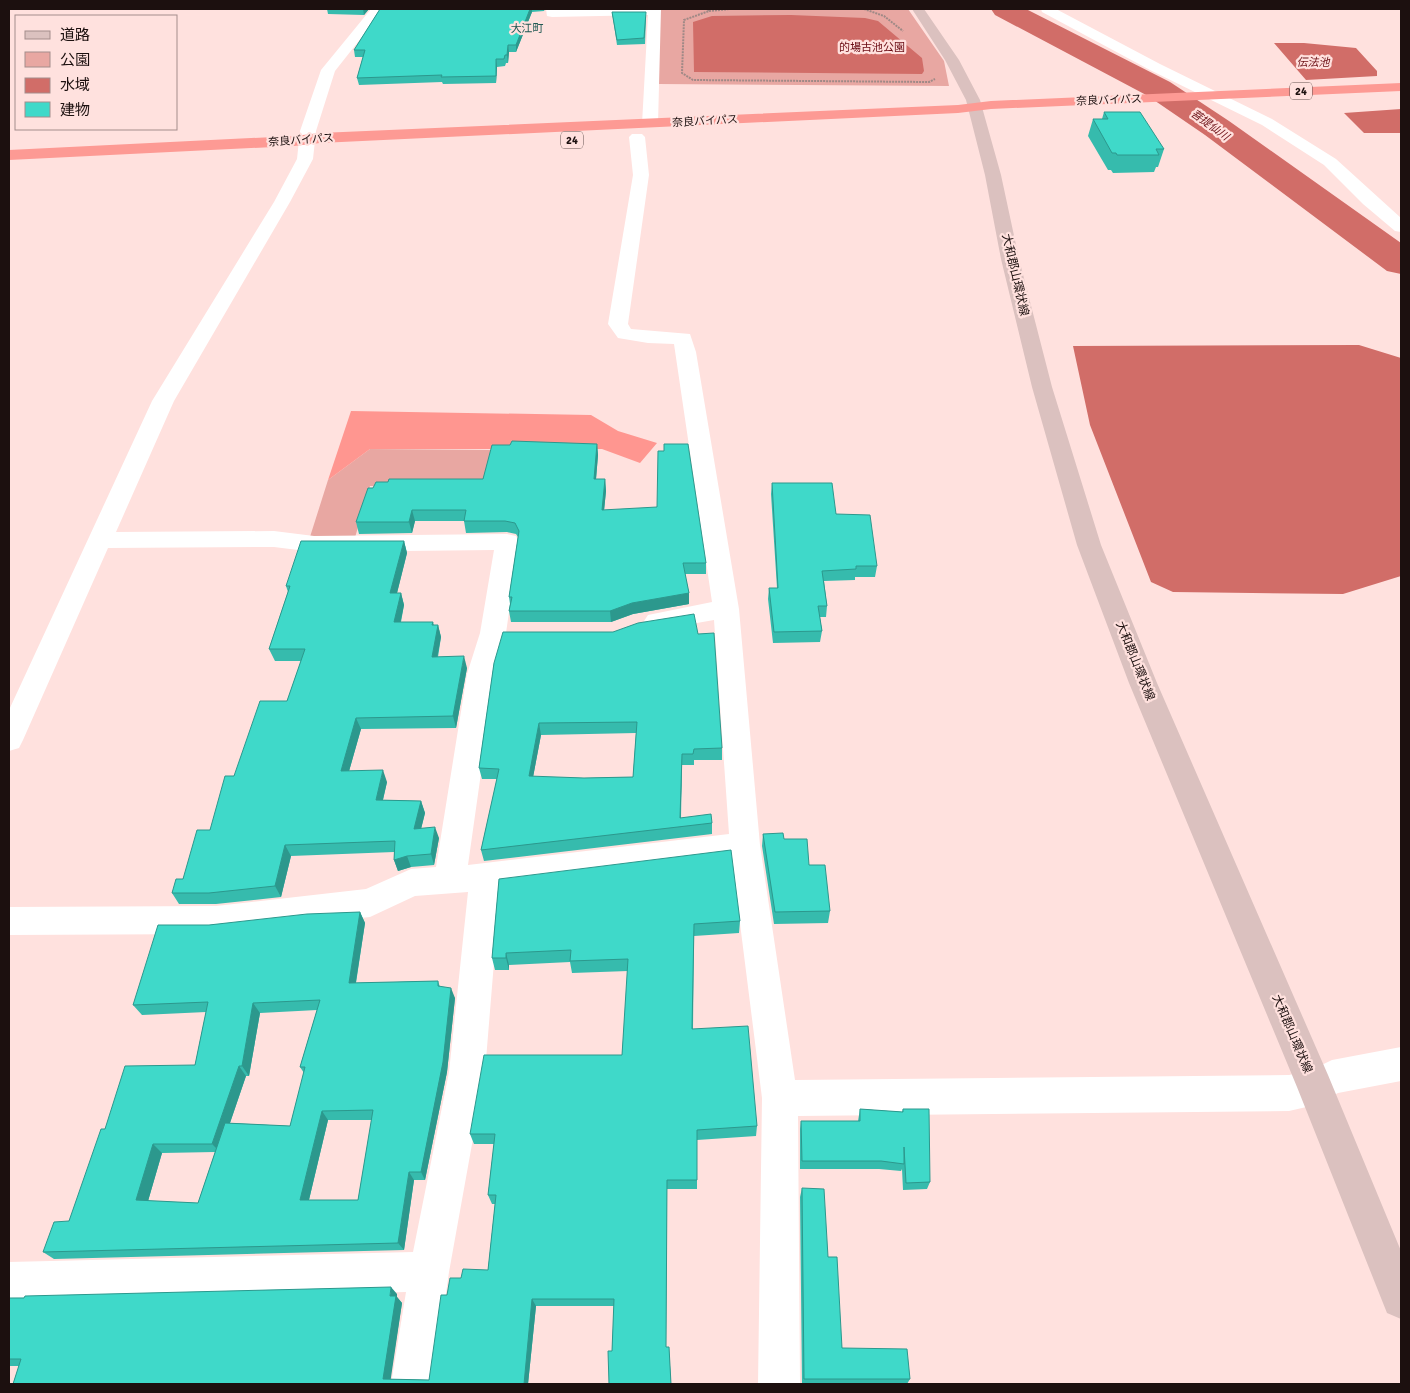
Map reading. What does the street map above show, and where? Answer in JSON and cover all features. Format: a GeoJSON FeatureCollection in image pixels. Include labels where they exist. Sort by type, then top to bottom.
{"type":"FeatureCollection","features":[{"type":"Feature","properties":{"kind":"highway","name":"奈良バイパス"},"geometry":{"type":"LineString","coordinates":[[9,155],[307,146],[977,113],[1134,110],[1217,101],[1401,87]]}},
{"type":"Feature","properties":{"kind":"highway","name":"奈良バイパス"},"geometry":{"type":"LineString","coordinates":[[977,113],[1121,99],[1217,101],[1401,98]]}},
{"type":"Feature","properties":{"kind":"highway","name":"奈良バイパス"},"geometry":{"type":"LineString","coordinates":[[9,167],[307,146]]}},
{"type":"Feature","properties":{"kind":"main road","name":"大和郡山環状線"},"geometry":{"type":"LineString","coordinates":[[918,9],[952,60],[977,113],[1042,388],[1088,545],[1143,683],[1315,1087],[1401,1299]]}},
{"type":"Feature","properties":{"kind":"street"},"geometry":{"type":"LineString","coordinates":[[9,740],[163,401],[282,202],[305,159],[308,131],[328,70],[378,9]]}},
{"type":"Feature","properties":{"kind":"street"},"geometry":{"type":"LineString","coordinates":[[552,9],[552,13],[655,10],[643,130],[642,175],[618,324],[625,334],[683,338],[726,609],[745,845],[780,1098],[779,1384]]}},
{"type":"Feature","properties":{"kind":"street"},"geometry":{"type":"LineString","coordinates":[[1047,9],[1217,101],[1267,122],[1330,162],[1369,200],[1401,227]]}},
{"type":"Feature","properties":{"kind":"street"},"geometry":{"type":"LineString","coordinates":[[101,540],[274,540],[314,544],[507,542],[493,633],[481,674],[467,878],[466,1072],[429,1272],[412,1384]]}},
{"type":"Feature","properties":{"kind":"street"},"geometry":{"type":"LineString","coordinates":[[632,625],[726,609]]}},
{"type":"Feature","properties":{"kind":"street"},"geometry":{"type":"LineString","coordinates":[[493,633],[521,633]]}},
{"type":"Feature","properties":{"kind":"street"},"geometry":{"type":"LineString","coordinates":[[9,921],[216,920],[370,903],[411,882],[467,878],[745,845]]}},
{"type":"Feature","properties":{"kind":"street"},"geometry":{"type":"LineString","coordinates":[[780,1098],[1290,1093],[1315,1087],[1332,1077],[1401,1064]]}},
{"type":"Feature","properties":{"kind":"street"},"geometry":{"type":"LineString","coordinates":[[9,1282],[429,1272]]}},
{"type":"Feature","properties":{"kind":"path"},"geometry":{"type":"LineString","coordinates":[[730,9],[723,11],[708,10],[684,20],[682,73],[693,80],[929,82],[940,77]]}},
{"type":"Feature","properties":{"kind":"path"},"geometry":{"type":"LineString","coordinates":[[785,9],[816,9]]}},
{"type":"Feature","properties":{"kind":"path"},"geometry":{"type":"LineString","coordinates":[[864,9],[884,16],[903,31]]}},
{"type":"Feature","properties":{"kind":"green space","name":"的場古池公園"},"geometry":{"type":"Polygon","coordinates":[[[659,9],[908,9],[944,61],[949,86],[658,84],[659,9]]]}},
{"type":"Feature","properties":{"kind":"green space"},"geometry":{"type":"Polygon","coordinates":[[[370,449],[491,450],[484,487],[370,486],[354,541],[309,540],[328,480],[370,449]]]}},
{"type":"Feature","properties":{"kind":"shaded area"},"geometry":{"type":"Polygon","coordinates":[[[351,411],[591,415],[618,431],[657,443],[640,463],[602,449],[370,449],[328,480],[351,411]]]}},
{"type":"Feature","properties":{"kind":"water"},"geometry":{"type":"Polygon","coordinates":[[[791,15],[865,18],[878,21],[922,58],[924,71],[922,74],[694,72],[693,22],[712,16],[791,15]]]}},
{"type":"Feature","properties":{"kind":"water","name":"伝法池"},"geometry":{"type":"Polygon","coordinates":[[[1274,43],[1304,43],[1356,48],[1377,71],[1377,76],[1306,80],[1274,43]]]}},
{"type":"Feature","properties":{"kind":"water"},"geometry":{"type":"Polygon","coordinates":[[[1401,109],[1401,133],[1364,133],[1344,113],[1401,109]]]}},
{"type":"Feature","properties":{"kind":"water"},"geometry":{"type":"Polygon","coordinates":[[[1359,345],[1401,358],[1401,576],[1343,594],[1173,592],[1151,582],[1090,425],[1073,346],[1359,345]]]}},
{"type":"Feature","properties":{"kind":"building"},"geometry":{"type":"Polygon","coordinates":[[[380,9],[530,9],[516,45],[508,45],[507,55],[505,55],[504,59],[496,59],[496,76],[441,77],[442,75],[357,78],[365,50],[354,50],[380,9]]]}},
{"type":"Feature","properties":{"kind":"building"},"geometry":{"type":"Polygon","coordinates":[[[612,12],[646,12],[644,38],[617,40],[612,12]]]}},
{"type":"Feature","properties":{"kind":"building"},"geometry":{"type":"Polygon","coordinates":[[[1104,112],[1140,112],[1164,149],[1156,149],[1159,155],[1117,155],[1112,153],[1093,119],[1108,119],[1104,112]]]}},
{"type":"Feature","properties":{"kind":"building"},"geometry":{"type":"Polygon","coordinates":[[[512,441],[597,444],[594,479],[605,479],[602,510],[657,507],[658,451],[664,451],[664,444],[688,444],[706,563],[683,563],[689,593],[632,603],[610,611],[509,611],[512,597],[509,597],[519,531],[515,523],[505,521],[464,521],[466,510],[412,510],[409,522],[356,522],[368,488],[373,488],[376,482],[388,482],[389,479],[483,479],[492,445],[510,445],[512,441]]]}},
{"type":"Feature","properties":{"kind":"building"},"geometry":{"type":"Polygon","coordinates":[[[772,483],[832,483],[836,514],[870,515],[877,566],[856,566],[856,569],[822,571],[827,606],[818,606],[822,631],[774,632],[769,588],[778,588],[772,483]]]}},
{"type":"Feature","properties":{"kind":"building"},"geometry":{"type":"Polygon","coordinates":[[[301,541],[404,541],[390,593],[401,593],[394,622],[433,622],[432,625],[438,625],[432,657],[464,656],[453,716],[356,718],[341,771],[383,770],[376,800],[421,801],[414,829],[435,827],[431,854],[407,856],[394,860],[395,841],[285,845],[275,886],[209,893],[172,893],[176,879],[183,879],[197,830],[210,830],[225,776],[234,776],[260,701],[287,701],[305,649],[269,649],[290,586],[286,586],[301,541]]]}},
{"type":"Feature","properties":{"kind":"building"},"geometry":{"type":"Polygon","coordinates":[[[694,614],[698,634],[714,633],[722,748],[694,749],[693,754],[682,754],[680,818],[711,814],[712,823],[481,850],[499,769],[479,768],[494,663],[503,632],[613,632],[638,623],[694,614]],[[637,722],[539,723],[529,776],[633,777],[637,722]]]}},
{"type":"Feature","properties":{"kind":"building"},"geometry":{"type":"Polygon","coordinates":[[[783,833],[784,839],[807,839],[809,865],[825,865],[830,911],[775,912],[763,834],[783,833]]]}},
{"type":"Feature","properties":{"kind":"building"},"geometry":{"type":"Polygon","coordinates":[[[731,850],[740,921],[694,924],[692,1029],[748,1026],[757,1126],[697,1130],[697,1180],[667,1180],[666,1347],[669,1347],[671,1384],[609,1384],[608,1351],[612,1351],[614,1299],[532,1299],[524,1384],[13,1384],[21,1359],[9,1359],[9,1298],[24,1298],[25,1296],[391,1287],[390,1296],[396,1296],[383,1379],[429,1380],[441,1295],[447,1295],[450,1278],[461,1278],[463,1269],[488,1270],[496,1195],[488,1195],[495,1134],[470,1134],[484,1055],[622,1055],[628,959],[570,961],[571,950],[506,953],[506,958],[492,958],[499,879],[731,850]]]}},
{"type":"Feature","properties":{"kind":"building"},"geometry":{"type":"Polygon","coordinates":[[[360,912],[349,983],[438,981],[438,986],[451,988],[443,1062],[421,1172],[409,1172],[398,1243],[43,1252],[54,1222],[69,1221],[101,1129],[105,1129],[125,1066],[195,1065],[208,1002],[133,1005],[158,925],[209,925],[307,914],[360,912]],[[320,1000],[253,1003],[242,1066],[239,1066],[212,1144],[153,1144],[136,1200],[198,1203],[225,1123],[290,1126],[305,1067],[300,1067],[320,1000]],[[373,1110],[322,1111],[300,1200],[358,1200],[373,1110]]]}},
{"type":"Feature","properties":{"kind":"building"},"geometry":{"type":"Polygon","coordinates":[[[860,1109],[903,1112],[903,1109],[929,1109],[930,1182],[906,1183],[904,1147],[904,1164],[881,1161],[802,1161],[801,1121],[860,1121],[860,1109]]]}},
{"type":"Feature","properties":{"kind":"building"},"geometry":{"type":"Polygon","coordinates":[[[802,1188],[824,1189],[828,1257],[837,1257],[842,1348],[907,1349],[910,1379],[804,1379],[802,1188]]]}},
{"type":"Feature","properties":{"kind":"waterway","name":"菩提仙川"},"geometry":{"type":"LineString","coordinates":[[1005,9],[1159,89],[1217,128],[1401,262]]}},
{"type":"Feature","properties":{"kind":"district","name":"大江町"},"geometry":{"type":"Point","coordinates":[527,28]}}]}
